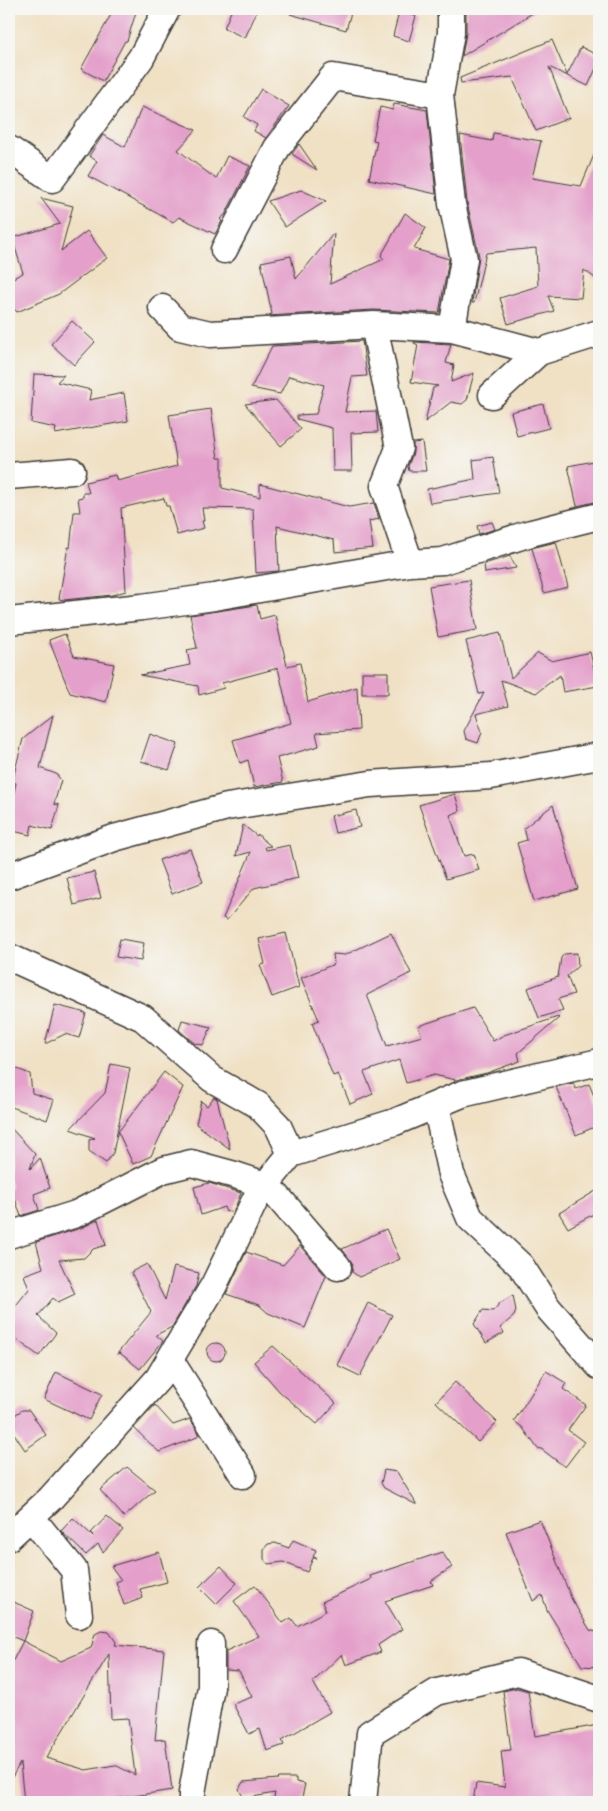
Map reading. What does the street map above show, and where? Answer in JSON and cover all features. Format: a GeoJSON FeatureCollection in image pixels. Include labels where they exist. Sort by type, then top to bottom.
{"type":"FeatureCollection","features":[{"type":"Feature","properties":{"kind":"street"},"geometry":{"type":"LineString","coordinates":[[9,149],[52,179],[141,58],[168,9]]}},
{"type":"Feature","properties":{"kind":"street"},"geometry":{"type":"LineString","coordinates":[[451,9],[451,33],[440,95],[452,204],[464,259],[452,328]]}},
{"type":"Feature","properties":{"kind":"street"},"geometry":{"type":"LineString","coordinates":[[224,250],[277,148],[333,77],[440,95]]}},
{"type":"Feature","properties":{"kind":"street"},"geometry":{"type":"LineString","coordinates":[[162,308],[180,327],[210,334],[374,325],[452,328],[539,352]]}},
{"type":"Feature","properties":{"kind":"street"},"geometry":{"type":"LineString","coordinates":[[374,325],[399,448],[384,486],[410,563]]}},
{"type":"Feature","properties":{"kind":"street"},"geometry":{"type":"LineString","coordinates":[[492,395],[539,352],[599,333]]}},
{"type":"Feature","properties":{"kind":"street"},"geometry":{"type":"LineString","coordinates":[[9,476],[72,471]]}},
{"type":"Feature","properties":{"kind":"street"},"geometry":{"type":"LineString","coordinates":[[9,621],[151,606],[410,563],[444,561],[531,533],[599,516]]}},
{"type":"Feature","properties":{"kind":"street"},"geometry":{"type":"LineString","coordinates":[[9,876],[114,838],[227,807],[370,784],[491,776],[599,756]]}},
{"type":"Feature","properties":{"kind":"street"},"geometry":{"type":"LineString","coordinates":[[9,957],[143,1018],[212,1079],[258,1105],[278,1126],[291,1154]]}},
{"type":"Feature","properties":{"kind":"street"},"geometry":{"type":"LineString","coordinates":[[9,1537],[50,1500],[158,1379],[214,1285],[258,1194],[291,1154],[395,1122],[462,1094],[599,1062]]}},
{"type":"Feature","properties":{"kind":"street"},"geometry":{"type":"LineString","coordinates":[[436,1105],[452,1174],[470,1218],[521,1266],[548,1308],[599,1366]]}},
{"type":"Feature","properties":{"kind":"street"},"geometry":{"type":"LineString","coordinates":[[9,1235],[76,1214],[163,1170],[191,1163],[265,1185],[278,1197],[338,1267]]}},
{"type":"Feature","properties":{"kind":"street"},"geometry":{"type":"LineString","coordinates":[[170,1360],[243,1475]]}},
{"type":"Feature","properties":{"kind":"street"},"geometry":{"type":"LineString","coordinates":[[32,1517],[74,1570],[78,1615]]}},
{"type":"Feature","properties":{"kind":"street"},"geometry":{"type":"LineString","coordinates":[[192,1802],[192,1792],[211,1687],[211,1644]]}},
{"type":"Feature","properties":{"kind":"street"},"geometry":{"type":"LineString","coordinates":[[363,1802],[370,1733],[437,1692],[518,1672],[599,1699]]}},
{"type":"Feature","properties":{"kind":"building"},"geometry":{"type":"Polygon","coordinates":[[[114,9],[137,9],[127,41],[125,41],[103,81],[81,69],[114,9]]]}},
{"type":"Feature","properties":{"kind":"building"},"geometry":{"type":"Polygon","coordinates":[[[232,9],[258,9],[245,38],[224,28],[232,9]]]}},
{"type":"Feature","properties":{"kind":"building"},"geometry":{"type":"Polygon","coordinates":[[[290,9],[352,9],[346,30],[290,14],[290,9]]]}},
{"type":"Feature","properties":{"kind":"building"},"geometry":{"type":"Polygon","coordinates":[[[466,9],[539,9],[462,56],[466,33],[466,9]]]}},
{"type":"Feature","properties":{"kind":"building"},"geometry":{"type":"Polygon","coordinates":[[[399,12],[416,16],[409,41],[393,36],[399,12]]]}},
{"type":"Feature","properties":{"kind":"building"},"geometry":{"type":"Polygon","coordinates":[[[552,40],[567,75],[581,47],[599,56],[599,62],[588,86],[549,67],[569,118],[536,131],[512,77],[461,83],[460,78],[552,40]]]}},
{"type":"Feature","properties":{"kind":"building"},"geometry":{"type":"Polygon","coordinates":[[[261,89],[289,106],[266,138],[254,131],[257,125],[244,117],[261,89]]]}},
{"type":"Feature","properties":{"kind":"building"},"geometry":{"type":"Polygon","coordinates":[[[394,104],[427,110],[436,194],[369,179],[377,141],[373,140],[380,107],[393,110],[394,104]]]}},
{"type":"Feature","properties":{"kind":"building"},"geometry":{"type":"Polygon","coordinates":[[[142,107],[196,130],[178,150],[216,179],[227,156],[250,166],[225,215],[220,219],[222,221],[215,234],[179,217],[173,222],[88,176],[97,161],[89,156],[103,135],[125,147],[142,107]]]}},
{"type":"Feature","properties":{"kind":"building"},"geometry":{"type":"Polygon","coordinates":[[[493,133],[541,141],[532,178],[581,186],[599,143],[599,281],[584,270],[581,298],[548,296],[554,311],[508,324],[500,298],[538,286],[536,248],[486,253],[474,303],[472,303],[479,256],[467,202],[460,135],[492,141],[493,133]]]}},
{"type":"Feature","properties":{"kind":"building"},"geometry":{"type":"Polygon","coordinates":[[[299,144],[317,170],[292,154],[299,144]]]}},
{"type":"Feature","properties":{"kind":"building"},"geometry":{"type":"Polygon","coordinates":[[[301,190],[326,201],[285,227],[268,201],[301,190]]]}},
{"type":"Feature","properties":{"kind":"building"},"geometry":{"type":"Polygon","coordinates":[[[41,198],[73,206],[61,251],[87,231],[107,258],[59,294],[17,312],[9,304],[9,280],[23,273],[12,238],[60,224],[41,198]]]}},
{"type":"Feature","properties":{"kind":"building"},"geometry":{"type":"Polygon","coordinates":[[[405,213],[426,228],[414,249],[449,259],[439,313],[373,310],[266,316],[272,314],[261,262],[291,256],[296,279],[334,233],[330,284],[384,259],[381,256],[405,213]]]}},
{"type":"Feature","properties":{"kind":"building"},"geometry":{"type":"Polygon","coordinates":[[[72,321],[95,342],[74,365],[51,344],[72,321]]]}},
{"type":"Feature","properties":{"kind":"building"},"geometry":{"type":"Polygon","coordinates":[[[362,341],[367,376],[352,377],[345,412],[376,411],[378,432],[351,433],[352,471],[333,471],[332,428],[297,419],[297,415],[316,414],[324,385],[289,376],[280,394],[251,388],[272,346],[362,341]]]}},
{"type":"Feature","properties":{"kind":"building"},"geometry":{"type":"Polygon","coordinates":[[[414,342],[451,344],[446,363],[454,365],[451,382],[474,373],[467,400],[462,404],[451,402],[425,422],[433,388],[438,386],[411,382],[418,345],[414,342]]]}},
{"type":"Feature","properties":{"kind":"building"},"geometry":{"type":"Polygon","coordinates":[[[34,374],[64,375],[57,382],[91,390],[89,400],[124,393],[128,421],[55,434],[56,428],[31,423],[34,374]]]}},
{"type":"Feature","properties":{"kind":"building"},"geometry":{"type":"Polygon","coordinates":[[[276,400],[301,429],[281,446],[245,404],[276,400]]]}},
{"type":"Feature","properties":{"kind":"building"},"geometry":{"type":"Polygon","coordinates":[[[543,404],[549,428],[517,436],[511,412],[543,404]]]}},
{"type":"Feature","properties":{"kind":"building"},"geometry":{"type":"Polygon","coordinates":[[[211,409],[218,458],[222,458],[222,488],[260,497],[260,484],[349,507],[374,503],[379,519],[369,521],[373,548],[335,552],[334,540],[277,526],[279,571],[256,573],[253,509],[202,508],[204,528],[177,535],[169,506],[166,506],[164,498],[121,508],[126,591],[112,595],[59,599],[68,547],[70,548],[74,512],[80,512],[78,498],[83,497],[83,493],[89,493],[86,482],[115,475],[117,481],[177,466],[169,415],[211,409]]]}},
{"type":"Feature","properties":{"kind":"building"},"geometry":{"type":"Polygon","coordinates":[[[422,442],[426,471],[409,471],[408,466],[413,453],[413,443],[422,442]]]}},
{"type":"Feature","properties":{"kind":"building"},"geometry":{"type":"Polygon","coordinates":[[[493,457],[499,493],[430,503],[427,489],[475,479],[473,460],[493,457]]]}},
{"type":"Feature","properties":{"kind":"building"},"geometry":{"type":"Polygon","coordinates":[[[599,460],[599,501],[577,506],[568,466],[599,460]]]}},
{"type":"Feature","properties":{"kind":"building"},"geometry":{"type":"Polygon","coordinates":[[[492,522],[495,529],[479,534],[477,526],[492,522]]]}},
{"type":"Feature","properties":{"kind":"building"},"geometry":{"type":"Polygon","coordinates":[[[556,542],[568,587],[544,593],[532,548],[556,542]]]}},
{"type":"Feature","properties":{"kind":"building"},"geometry":{"type":"Polygon","coordinates":[[[510,556],[516,568],[485,573],[484,564],[510,556]]]}},
{"type":"Feature","properties":{"kind":"building"},"geometry":{"type":"Polygon","coordinates":[[[469,580],[477,630],[438,637],[429,586],[469,580]]]}},
{"type":"Feature","properties":{"kind":"building"},"geometry":{"type":"Polygon","coordinates":[[[257,605],[260,619],[275,615],[287,666],[300,663],[308,702],[357,687],[359,730],[316,733],[319,746],[277,758],[283,782],[254,787],[248,760],[240,763],[233,740],[291,723],[278,668],[222,683],[224,688],[199,695],[198,686],[140,675],[190,665],[187,650],[197,648],[190,615],[257,605]]]}},
{"type":"Feature","properties":{"kind":"building"},"geometry":{"type":"Polygon","coordinates":[[[500,633],[511,678],[538,653],[552,661],[590,652],[598,686],[563,692],[560,675],[536,693],[501,680],[508,706],[476,714],[482,732],[478,743],[466,739],[464,731],[484,693],[479,694],[466,641],[500,633]]]}},
{"type":"Feature","properties":{"kind":"building"},"geometry":{"type":"Polygon","coordinates":[[[65,634],[74,656],[114,664],[106,702],[70,693],[49,640],[65,634]]]}},
{"type":"Feature","properties":{"kind":"building"},"geometry":{"type":"Polygon","coordinates":[[[362,672],[388,672],[388,694],[362,694],[362,672]]]}},
{"type":"Feature","properties":{"kind":"building"},"geometry":{"type":"Polygon","coordinates":[[[53,715],[40,768],[56,774],[61,780],[54,804],[59,805],[52,830],[32,825],[30,835],[9,830],[9,815],[16,783],[12,782],[23,739],[53,715]]]}},
{"type":"Feature","properties":{"kind":"building"},"geometry":{"type":"Polygon","coordinates":[[[150,734],[178,744],[169,770],[141,761],[150,734]]]}},
{"type":"Feature","properties":{"kind":"building"},"geometry":{"type":"Polygon","coordinates":[[[455,794],[460,811],[450,815],[464,856],[474,854],[479,870],[446,879],[419,805],[455,794]]]}},
{"type":"Feature","properties":{"kind":"building"},"geometry":{"type":"Polygon","coordinates":[[[553,805],[578,889],[534,901],[517,843],[527,840],[524,828],[553,805]]]}},
{"type":"Feature","properties":{"kind":"building"},"geometry":{"type":"Polygon","coordinates":[[[356,810],[360,827],[335,833],[331,816],[356,810]]]}},
{"type":"Feature","properties":{"kind":"building"},"geometry":{"type":"Polygon","coordinates":[[[243,825],[257,836],[258,834],[271,846],[265,847],[266,850],[290,845],[298,878],[254,888],[227,920],[223,918],[251,852],[236,856],[243,825]]]}},
{"type":"Feature","properties":{"kind":"building"},"geometry":{"type":"Polygon","coordinates":[[[190,849],[203,882],[172,894],[159,860],[190,849]]]}},
{"type":"Feature","properties":{"kind":"building"},"geometry":{"type":"Polygon","coordinates":[[[94,872],[101,898],[74,905],[67,878],[94,872]]]}},
{"type":"Feature","properties":{"kind":"building"},"geometry":{"type":"Polygon","coordinates":[[[286,933],[299,987],[272,997],[260,965],[265,964],[259,939],[286,933]]]}},
{"type":"Feature","properties":{"kind":"building"},"geometry":{"type":"Polygon","coordinates":[[[391,933],[411,973],[367,995],[387,1046],[422,1036],[418,1026],[473,1008],[493,1041],[504,1035],[559,1018],[518,1053],[520,1061],[487,1073],[456,1080],[434,1075],[406,1083],[399,1060],[364,1072],[373,1094],[350,1104],[338,1074],[333,1076],[312,1023],[319,1020],[301,978],[334,964],[333,954],[345,955],[391,933]]]}},
{"type":"Feature","properties":{"kind":"building"},"geometry":{"type":"Polygon","coordinates":[[[120,939],[144,943],[141,961],[116,957],[120,939]]]}},
{"type":"Feature","properties":{"kind":"building"},"geometry":{"type":"Polygon","coordinates":[[[577,953],[578,966],[567,976],[574,994],[558,999],[563,1010],[539,1018],[528,988],[558,977],[561,958],[564,954],[577,953]]]}},
{"type":"Feature","properties":{"kind":"building"},"geometry":{"type":"Polygon","coordinates":[[[55,1005],[86,1013],[79,1038],[65,1034],[45,1044],[55,1005]]]}},
{"type":"Feature","properties":{"kind":"building"},"geometry":{"type":"Polygon","coordinates":[[[182,1020],[211,1027],[203,1045],[194,1043],[179,1030],[182,1020]]]}},
{"type":"Feature","properties":{"kind":"building"},"geometry":{"type":"Polygon","coordinates":[[[111,1064],[130,1068],[113,1153],[106,1163],[89,1151],[89,1140],[95,1138],[70,1129],[105,1093],[111,1064]]]}},
{"type":"Feature","properties":{"kind":"building"},"geometry":{"type":"Polygon","coordinates":[[[15,1068],[30,1074],[32,1093],[54,1100],[47,1120],[9,1106],[9,1085],[15,1068]]]}},
{"type":"Feature","properties":{"kind":"building"},"geometry":{"type":"Polygon","coordinates":[[[164,1072],[183,1087],[151,1156],[133,1164],[118,1132],[164,1072]]]}},
{"type":"Feature","properties":{"kind":"building"},"geometry":{"type":"Polygon","coordinates":[[[573,1083],[576,1089],[589,1084],[599,1108],[599,1125],[576,1135],[556,1087],[573,1083]]]}},
{"type":"Feature","properties":{"kind":"building"},"geometry":{"type":"Polygon","coordinates":[[[214,1097],[217,1099],[230,1149],[196,1124],[201,1101],[207,1106],[214,1097]]]}},
{"type":"Feature","properties":{"kind":"building"},"geometry":{"type":"Polygon","coordinates":[[[9,1126],[35,1154],[30,1169],[40,1158],[50,1188],[34,1194],[39,1210],[21,1216],[15,1199],[9,1201],[9,1191],[12,1188],[9,1179],[9,1126]]]}},
{"type":"Feature","properties":{"kind":"building"},"geometry":{"type":"Polygon","coordinates":[[[209,1183],[241,1193],[234,1210],[226,1212],[224,1207],[201,1215],[194,1187],[209,1183]]]}},
{"type":"Feature","properties":{"kind":"building"},"geometry":{"type":"Polygon","coordinates":[[[599,1189],[599,1211],[568,1228],[559,1213],[599,1189]]]}},
{"type":"Feature","properties":{"kind":"building"},"geometry":{"type":"Polygon","coordinates":[[[98,1220],[106,1245],[93,1249],[84,1258],[59,1260],[75,1294],[58,1302],[53,1298],[38,1316],[56,1333],[39,1356],[9,1334],[9,1314],[29,1289],[24,1275],[43,1268],[36,1242],[81,1228],[98,1220]]]}},
{"type":"Feature","properties":{"kind":"building"},"geometry":{"type":"Polygon","coordinates":[[[386,1229],[400,1259],[359,1277],[352,1272],[353,1264],[342,1249],[386,1229]]]}},
{"type":"Feature","properties":{"kind":"building"},"geometry":{"type":"Polygon","coordinates":[[[300,1246],[326,1276],[305,1328],[268,1313],[259,1305],[226,1294],[246,1252],[283,1265],[300,1246]]]}},
{"type":"Feature","properties":{"kind":"building"},"geometry":{"type":"Polygon","coordinates":[[[147,1264],[165,1300],[174,1267],[199,1273],[196,1286],[172,1327],[156,1335],[163,1341],[140,1369],[120,1353],[117,1354],[151,1312],[131,1272],[147,1264]]]}},
{"type":"Feature","properties":{"kind":"building"},"geometry":{"type":"Polygon","coordinates":[[[513,1295],[516,1311],[514,1316],[500,1328],[504,1333],[486,1343],[474,1324],[483,1310],[493,1311],[500,1303],[513,1295]]]}},
{"type":"Feature","properties":{"kind":"building"},"geometry":{"type":"Polygon","coordinates":[[[368,1303],[392,1315],[360,1376],[337,1365],[368,1303]]]}},
{"type":"Feature","properties":{"kind":"building"},"geometry":{"type":"Polygon","coordinates":[[[216,1343],[222,1346],[225,1352],[222,1358],[216,1361],[210,1358],[207,1352],[210,1346],[216,1343]]]}},
{"type":"Feature","properties":{"kind":"building"},"geometry":{"type":"Polygon","coordinates":[[[273,1346],[336,1403],[317,1424],[279,1391],[254,1362],[273,1346]]]}},
{"type":"Feature","properties":{"kind":"building"},"geometry":{"type":"Polygon","coordinates":[[[546,1371],[566,1383],[563,1389],[586,1405],[568,1430],[584,1442],[565,1467],[540,1448],[538,1449],[522,1427],[514,1421],[546,1371]]]}},
{"type":"Feature","properties":{"kind":"building"},"geometry":{"type":"Polygon","coordinates":[[[56,1372],[102,1394],[89,1420],[44,1399],[56,1372]]]}},
{"type":"Feature","properties":{"kind":"building"},"geometry":{"type":"Polygon","coordinates":[[[455,1382],[497,1422],[478,1442],[436,1402],[455,1382]]]}},
{"type":"Feature","properties":{"kind":"building"},"geometry":{"type":"Polygon","coordinates":[[[155,1405],[173,1425],[190,1419],[199,1433],[198,1435],[195,1438],[159,1452],[134,1428],[155,1405]]]}},
{"type":"Feature","properties":{"kind":"building"},"geometry":{"type":"Polygon","coordinates":[[[22,1410],[29,1410],[46,1435],[25,1450],[9,1426],[9,1419],[22,1410]]]}},
{"type":"Feature","properties":{"kind":"building"},"geometry":{"type":"Polygon","coordinates":[[[127,1467],[155,1490],[124,1517],[100,1490],[127,1467]]]}},
{"type":"Feature","properties":{"kind":"building"},"geometry":{"type":"Polygon","coordinates":[[[384,1470],[397,1472],[417,1505],[384,1488],[381,1483],[384,1470]]]}},
{"type":"Feature","properties":{"kind":"building"},"geometry":{"type":"Polygon","coordinates":[[[107,1516],[123,1530],[103,1552],[98,1544],[86,1555],[61,1531],[73,1518],[93,1536],[91,1533],[107,1516]]]}},
{"type":"Feature","properties":{"kind":"building"},"geometry":{"type":"Polygon","coordinates":[[[540,1520],[572,1600],[590,1630],[599,1633],[599,1667],[582,1666],[547,1610],[542,1595],[533,1601],[506,1532],[540,1520]]]}},
{"type":"Feature","properties":{"kind":"building"},"geometry":{"type":"Polygon","coordinates":[[[293,1540],[316,1550],[313,1557],[317,1558],[313,1558],[307,1572],[283,1562],[268,1564],[264,1559],[264,1549],[268,1544],[275,1543],[289,1548],[293,1540]]]}},
{"type":"Feature","properties":{"kind":"building"},"geometry":{"type":"Polygon","coordinates":[[[159,1552],[167,1582],[140,1589],[143,1598],[124,1605],[116,1582],[121,1580],[111,1566],[159,1552]]]}},
{"type":"Feature","properties":{"kind":"building"},"geometry":{"type":"Polygon","coordinates":[[[442,1552],[452,1567],[431,1581],[433,1585],[385,1601],[402,1629],[378,1645],[381,1652],[346,1665],[342,1654],[313,1682],[330,1712],[282,1740],[284,1745],[267,1751],[260,1729],[249,1734],[233,1704],[252,1697],[239,1671],[226,1670],[226,1651],[259,1636],[234,1601],[255,1585],[283,1623],[291,1618],[297,1626],[326,1611],[322,1602],[371,1579],[370,1576],[442,1552]]]}},
{"type":"Feature","properties":{"kind":"building"},"geometry":{"type":"Polygon","coordinates":[[[221,1566],[237,1583],[216,1604],[199,1587],[221,1566]]]}},
{"type":"Feature","properties":{"kind":"building"},"geometry":{"type":"Polygon","coordinates":[[[9,1600],[34,1611],[23,1641],[9,1635],[9,1600]]]}},
{"type":"Feature","properties":{"kind":"building"},"geometry":{"type":"Polygon","coordinates":[[[101,1631],[109,1632],[116,1642],[115,1645],[164,1650],[155,1740],[165,1739],[172,1790],[95,1802],[94,1797],[64,1801],[24,1802],[20,1763],[9,1783],[9,1668],[23,1641],[61,1661],[91,1648],[95,1634],[101,1631]],[[109,1654],[46,1758],[86,1770],[115,1765],[135,1775],[128,1718],[111,1719],[109,1654]]]}},
{"type":"Feature","properties":{"kind":"building"},"geometry":{"type":"Polygon","coordinates":[[[517,1688],[528,1691],[535,1736],[599,1725],[599,1802],[473,1802],[476,1783],[505,1787],[501,1751],[511,1750],[503,1691],[517,1688]]]}},
{"type":"Feature","properties":{"kind":"building"},"geometry":{"type":"Polygon","coordinates":[[[296,1778],[296,1782],[305,1784],[301,1802],[273,1802],[275,1793],[247,1798],[243,1797],[239,1789],[243,1782],[296,1778]]]}}]}
